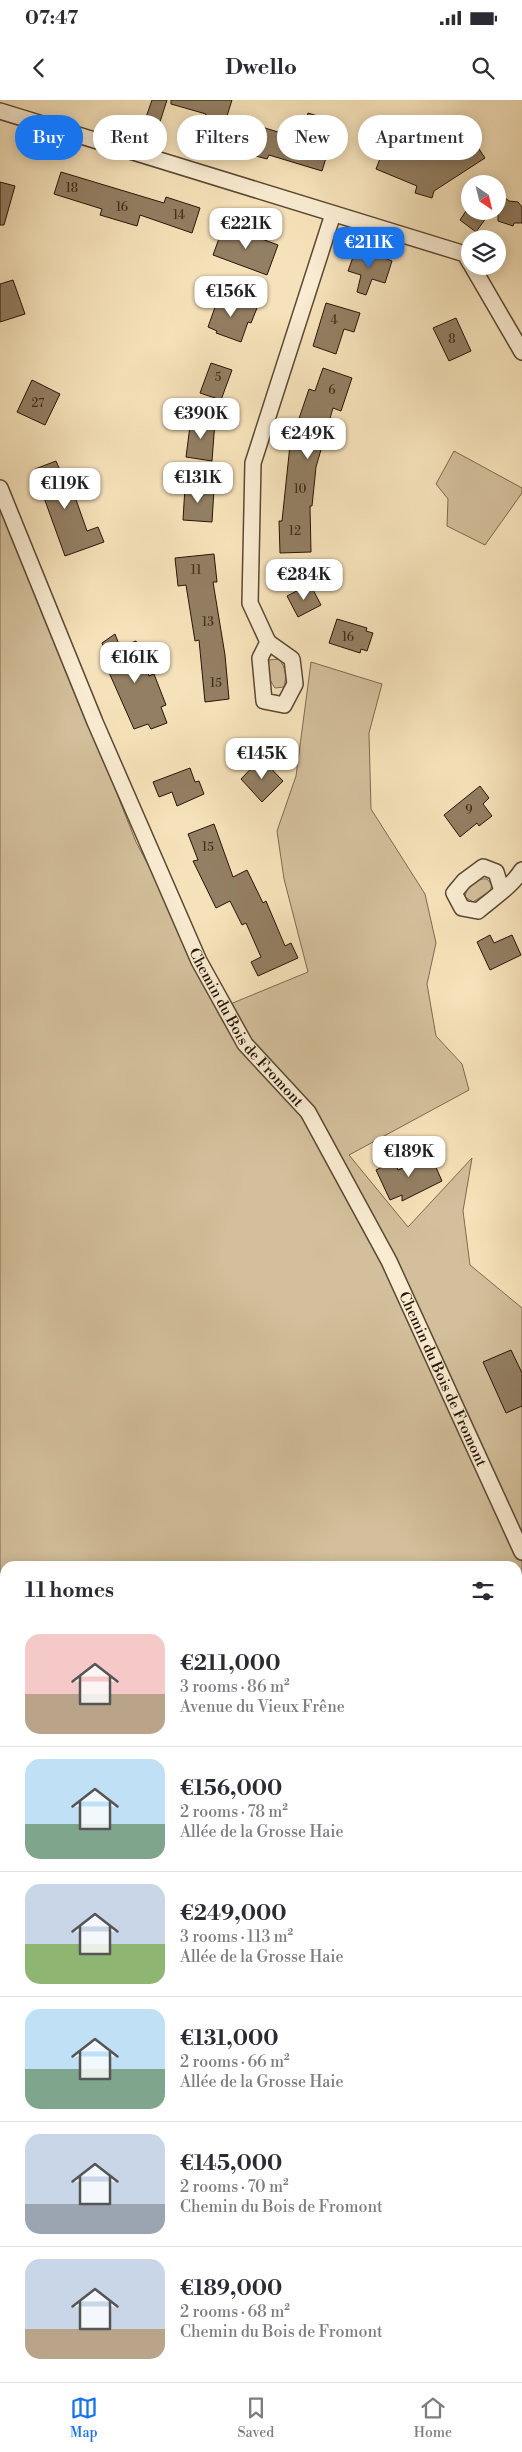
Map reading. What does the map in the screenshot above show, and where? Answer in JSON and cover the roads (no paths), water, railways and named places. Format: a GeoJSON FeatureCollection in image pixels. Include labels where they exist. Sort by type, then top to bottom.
{"type":"FeatureCollection","features":[{"type":"Feature","properties":{"kind":"street"},"geometry":{"type":"LineString","coordinates":[[0,111],[461,253]]}},
{"type":"Feature","properties":{"kind":"street"},"geometry":{"type":"LineString","coordinates":[[268,642],[250,603],[253,463],[333,214]]}},
{"type":"Feature","properties":{"kind":"street"},"geometry":{"type":"LineString","coordinates":[[477,275],[522,352]]}},
{"type":"Feature","properties":{"kind":"street","name":"Chemin du Bois de Fromont"},"geometry":{"type":"LineString","coordinates":[[0,488],[95,722],[199,961],[246,1044],[308,1112],[390,1261],[522,1552]]}},
{"type":"Feature","properties":{"kind":"street"},"geometry":{"type":"LineString","coordinates":[[502,891],[516,879],[522,870]]}}]}
